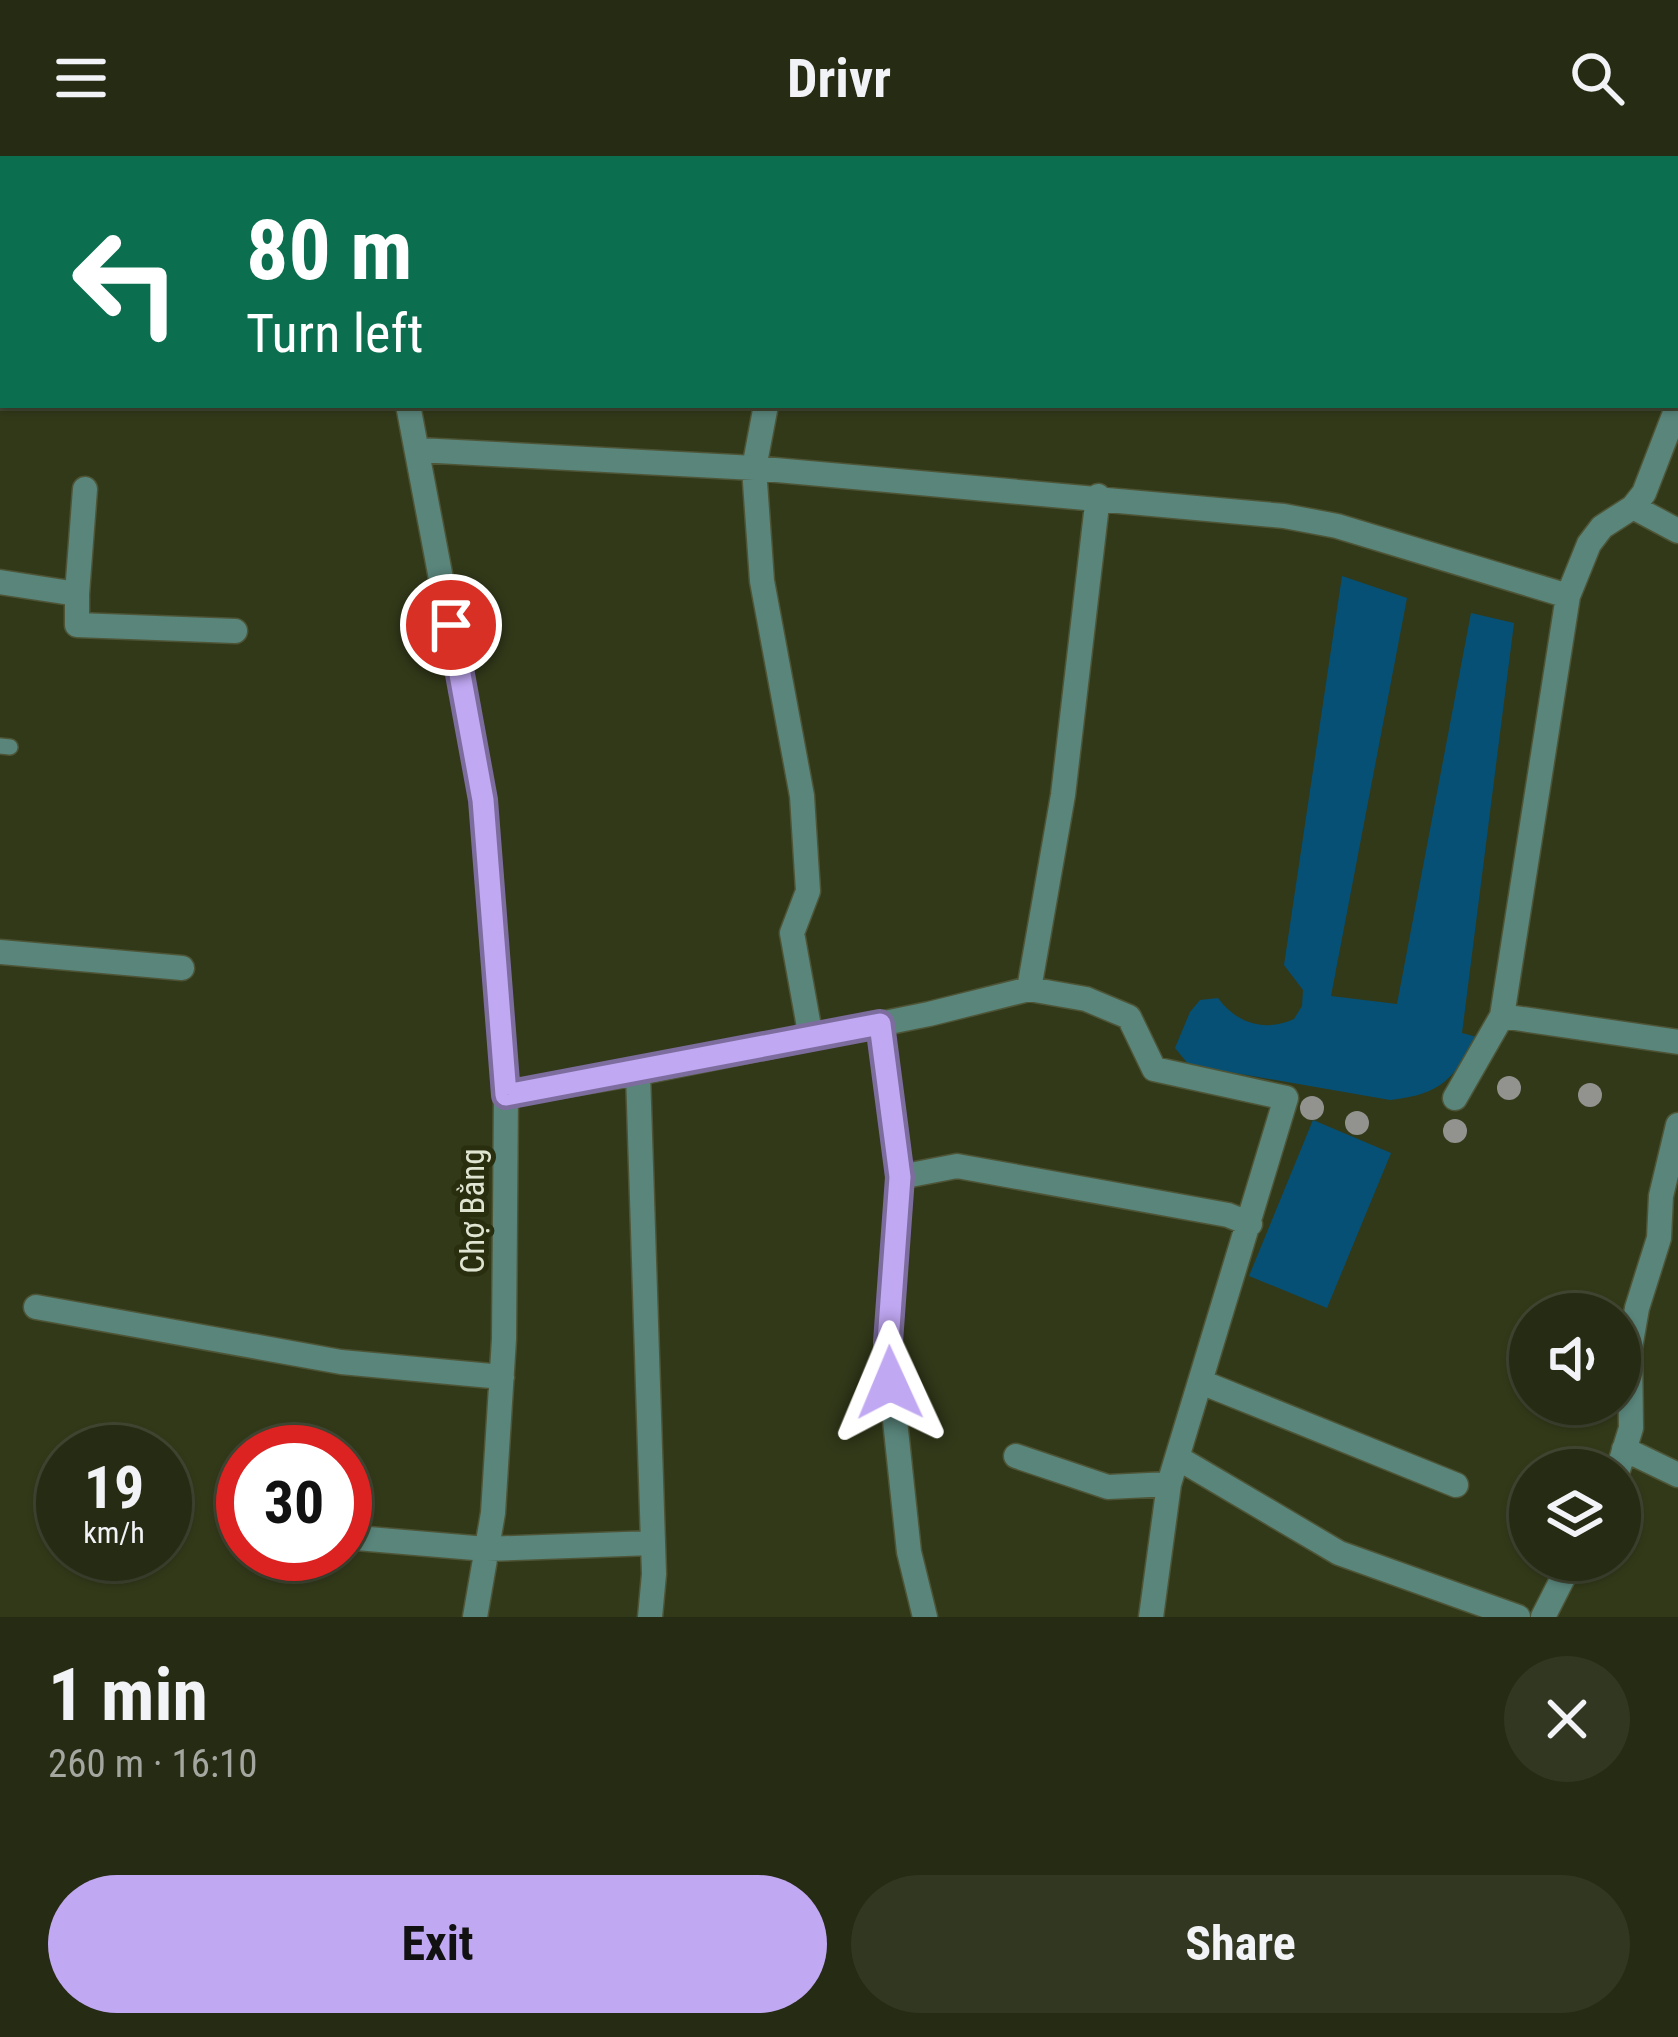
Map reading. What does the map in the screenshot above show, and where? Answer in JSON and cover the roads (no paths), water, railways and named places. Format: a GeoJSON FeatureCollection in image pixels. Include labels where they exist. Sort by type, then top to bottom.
{"type":"FeatureCollection","features":[{"type":"Feature","properties":{"kind":"street","name":"Chợ Bằng"},"geometry":{"type":"LineString","coordinates":[[409,408],[483,800],[506,1095],[502,1377],[487,1549],[475,1617]]}},
{"type":"Feature","properties":{"kind":"street"},"geometry":{"type":"LineString","coordinates":[[765,408],[754,468],[762,581],[802,796],[808,890],[792,933],[811,1038]]}},
{"type":"Feature","properties":{"kind":"street"},"geometry":{"type":"LineString","coordinates":[[1455,1098],[1502,1016],[1568,596],[1589,544],[1602,527],[1633,507],[1656,471],[1677,408]]}},
{"type":"Feature","properties":{"kind":"street"},"geometry":{"type":"LineString","coordinates":[[419,450],[754,468],[1284,516],[1336,526],[1568,596]]}},
{"type":"Feature","properties":{"kind":"street"},"geometry":{"type":"LineString","coordinates":[[85,488],[77,626],[235,631]]}},
{"type":"Feature","properties":{"kind":"street"},"geometry":{"type":"LineString","coordinates":[[1029,989],[1063,795],[1098,496]]}},
{"type":"Feature","properties":{"kind":"street"},"geometry":{"type":"LineString","coordinates":[[1633,507],[1678,531]]}},
{"type":"Feature","properties":{"kind":"street"},"geometry":{"type":"LineString","coordinates":[[0,582],[76,594]]}},
{"type":"Feature","properties":{"kind":"street"},"geometry":{"type":"LineString","coordinates":[[0,952],[182,968]]}},
{"type":"Feature","properties":{"kind":"street"},"geometry":{"type":"LineString","coordinates":[[506,1095],[811,1038],[1029,989],[1086,999],[1129,1017],[1154,1069],[1286,1099],[1169,1484],[1151,1617]]}},
{"type":"Feature","properties":{"kind":"street"},"geometry":{"type":"LineString","coordinates":[[1502,1016],[1674,1049]]}},
{"type":"Feature","properties":{"kind":"street"},"geometry":{"type":"LineString","coordinates":[[880,1024],[900,1177],[888,1342],[890,1383],[909,1552],[925,1617]]}},
{"type":"Feature","properties":{"kind":"street"},"geometry":{"type":"LineString","coordinates":[[638,1073],[652,1543],[650,1617]]}},
{"type":"Feature","properties":{"kind":"street"},"geometry":{"type":"LineString","coordinates":[[1623,1449],[1633,1404],[1630,1348],[1641,1292],[1659,1238],[1660,1196],[1678,1125]]}},
{"type":"Feature","properties":{"kind":"street"},"geometry":{"type":"LineString","coordinates":[[900,1177],[957,1166],[1228,1215],[1250,1224]]}},
{"type":"Feature","properties":{"kind":"street"},"geometry":{"type":"LineString","coordinates":[[36,1307],[341,1362],[502,1377]]}},
{"type":"Feature","properties":{"kind":"street"},"geometry":{"type":"LineString","coordinates":[[1201,1382],[1456,1485]]}},
{"type":"Feature","properties":{"kind":"street"},"geometry":{"type":"LineString","coordinates":[[1016,1456],[1108,1487],[1169,1484]]}},
{"type":"Feature","properties":{"kind":"street"},"geometry":{"type":"LineString","coordinates":[[1178,1458],[1340,1553],[1518,1617]]}},
{"type":"Feature","properties":{"kind":"street"},"geometry":{"type":"LineString","coordinates":[[1641,1465],[1678,1475]]}},
{"type":"Feature","properties":{"kind":"street"},"geometry":{"type":"LineString","coordinates":[[372,1539],[487,1549],[652,1543]]}},
{"type":"Feature","properties":{"kind":"street"},"geometry":{"type":"LineString","coordinates":[[1543,1617],[1561,1581]]}},
{"type":"Feature","properties":{"kind":"water"},"geometry":{"type":"Polygon","coordinates":[[[1342,576],[1407,598],[1331,996],[1397,1004],[1471,613],[1514,623],[1462,1033],[1477,1037],[1444,1082],[1422,1094],[1390,1100],[1189,1065],[1175,1048],[1200,1000],[1218,998],[1234,1014],[1262,1025],[1294,1019],[1302,1006],[1303,990],[1284,965],[1342,576]]]}},
{"type":"Feature","properties":{"kind":"water"},"geometry":{"type":"Polygon","coordinates":[[[1313,1120],[1391,1153],[1327,1308],[1249,1276],[1313,1120]]]}}]}
